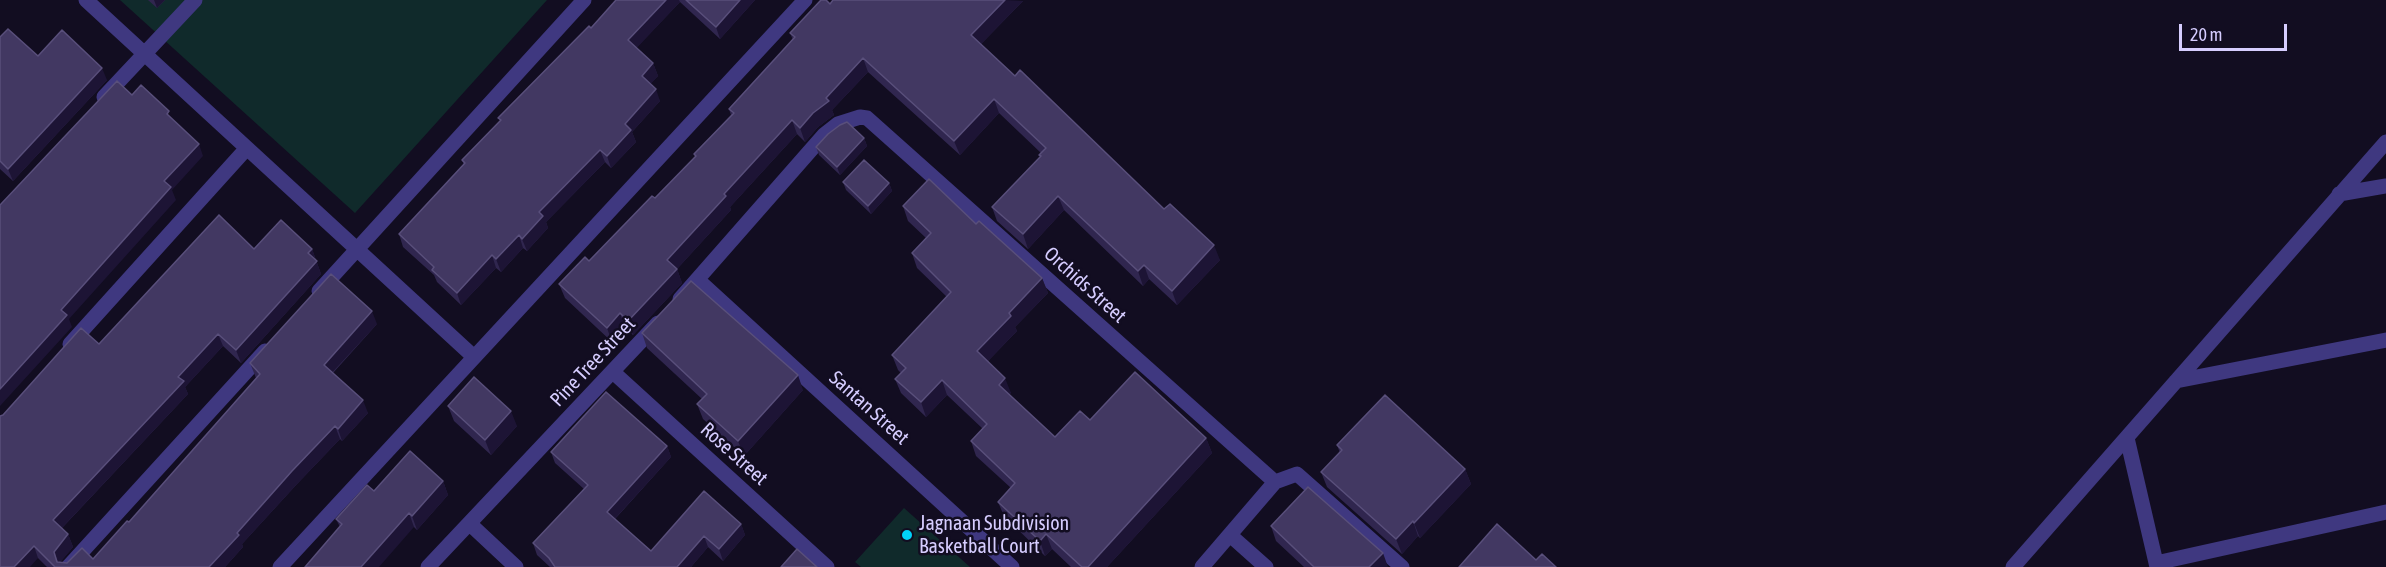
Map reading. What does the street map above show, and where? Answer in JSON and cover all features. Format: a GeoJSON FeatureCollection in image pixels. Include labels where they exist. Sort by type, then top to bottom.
{"type":"FeatureCollection","features":[{"type":"Feature","properties":{"kind":"street"},"geometry":{"type":"LineString","coordinates":[[86,0],[474,357]]}},
{"type":"Feature","properties":{"kind":"street"},"geometry":{"type":"LineString","coordinates":[[96,105],[195,0]]}},
{"type":"Feature","properties":{"kind":"street"},"geometry":{"type":"LineString","coordinates":[[309,302],[583,0]]}},
{"type":"Feature","properties":{"kind":"street"},"geometry":{"type":"LineString","coordinates":[[280,567],[805,0]]}},
{"type":"Feature","properties":{"kind":"street","name":"Pine Tree Street"},"geometry":{"type":"LineString","coordinates":[[428,567],[613,372],[824,135],[838,124],[860,117],[867,118]]}},
{"type":"Feature","properties":{"kind":"street","name":"Orchids Street"},"geometry":{"type":"LineString","coordinates":[[867,118],[1275,482]]}},
{"type":"Feature","properties":{"kind":"street"},"geometry":{"type":"LineString","coordinates":[[2013,567],[2386,142]]}},
{"type":"Feature","properties":{"kind":"street"},"geometry":{"type":"LineString","coordinates":[[56,360],[247,148]]}},
{"type":"Feature","properties":{"kind":"street"},"geometry":{"type":"LineString","coordinates":[[2339,194],[2386,186]]}},
{"type":"Feature","properties":{"kind":"street","name":"Santan Street"},"geometry":{"type":"LineString","coordinates":[[698,279],[1012,567]]}},
{"type":"Feature","properties":{"kind":"street"},"geometry":{"type":"LineString","coordinates":[[68,567],[276,338]]}},
{"type":"Feature","properties":{"kind":"street"},"geometry":{"type":"LineString","coordinates":[[2176,381],[2386,340]]}},
{"type":"Feature","properties":{"kind":"street","name":"Rose Street"},"geometry":{"type":"LineString","coordinates":[[613,372],[827,567]]}},
{"type":"Feature","properties":{"kind":"street"},"geometry":{"type":"LineString","coordinates":[[2127,438],[2157,565],[2386,512]]}},
{"type":"Feature","properties":{"kind":"street"},"geometry":{"type":"LineString","coordinates":[[1202,567],[1275,482],[1297,474],[1402,567]]}},
{"type":"Feature","properties":{"kind":"street"},"geometry":{"type":"LineString","coordinates":[[470,524],[516,567]]}},
{"type":"Feature","properties":{"kind":"street"},"geometry":{"type":"LineString","coordinates":[[1230,535],[1266,567]]}},
{"type":"Feature","properties":{"kind":"green space"},"geometry":{"type":"Polygon","coordinates":[[[120,0],[547,0],[355,213],[120,0]]]}},
{"type":"Feature","properties":{"kind":"green space","name":"Jagnaan Subdivision Basketball Court"},"geometry":{"type":"Polygon","coordinates":[[[904,508],[970,567],[861,567],[855,562],[904,508]]]}},
{"type":"Feature","properties":{"kind":"building"},"geometry":{"type":"Polygon","coordinates":[[[616,0],[666,0],[628,40],[653,63],[642,76],[656,89],[625,124],[631,130],[607,156],[600,150],[539,212],[543,216],[522,239],[519,235],[496,259],[492,255],[457,293],[432,270],[434,267],[399,234],[465,163],[462,160],[501,120],[498,118],[589,26],[591,28],[616,0]]]}},
{"type":"Feature","properties":{"kind":"building"},"geometry":{"type":"Polygon","coordinates":[[[686,0],[740,0],[716,27],[686,0]]]}},
{"type":"Feature","properties":{"kind":"building"},"geometry":{"type":"Polygon","coordinates":[[[821,0],[826,0],[830,4],[833,0],[1005,0],[971,35],[1015,76],[1020,70],[1164,209],[1170,204],[1214,245],[1172,291],[1144,265],[1138,271],[1058,196],[1023,234],[992,207],[1046,148],[994,99],[954,141],[863,58],[826,98],[829,101],[813,113],[800,128],[792,120],[724,194],[726,196],[667,260],[677,269],[628,321],[620,313],[607,328],[559,284],[585,257],[589,261],[652,196],[655,198],[696,156],[694,154],[734,113],[729,109],[795,37],[790,33],[821,0]]]}},
{"type":"Feature","properties":{"kind":"building"},"geometry":{"type":"Polygon","coordinates":[[[8,29],[38,56],[62,30],[102,68],[8,169],[0,161],[0,37],[8,29]]]}},
{"type":"Feature","properties":{"kind":"building"},"geometry":{"type":"Polygon","coordinates":[[[117,81],[132,95],[141,85],[199,144],[164,181],[171,187],[61,310],[67,315],[0,389],[0,205],[117,81]]]}},
{"type":"Feature","properties":{"kind":"building"},"geometry":{"type":"Polygon","coordinates":[[[847,122],[864,138],[837,167],[816,147],[828,134],[847,122]]]}},
{"type":"Feature","properties":{"kind":"building"},"geometry":{"type":"Polygon","coordinates":[[[864,160],[889,183],[868,206],[843,182],[864,160]]]}},
{"type":"Feature","properties":{"kind":"building"},"geometry":{"type":"Polygon","coordinates":[[[929,179],[976,224],[979,221],[1042,278],[1009,313],[1011,316],[977,351],[1005,378],[999,385],[1055,437],[1080,411],[1090,420],[1135,372],[1206,438],[1088,567],[1082,567],[1046,534],[1040,541],[998,502],[1015,483],[971,441],[987,424],[942,380],[921,402],[895,379],[906,368],[892,355],[951,292],[912,253],[931,233],[903,206],[929,179]]]}},
{"type":"Feature","properties":{"kind":"building"},"geometry":{"type":"Polygon","coordinates":[[[219,215],[254,249],[281,220],[312,249],[308,253],[317,261],[236,350],[218,334],[178,377],[184,381],[53,520],[68,534],[54,552],[57,562],[67,563],[82,548],[93,559],[127,521],[129,522],[260,374],[250,363],[331,274],[372,311],[324,365],[363,400],[338,429],[335,426],[292,471],[209,567],[55,567],[34,546],[14,567],[0,567],[0,416],[81,328],[99,344],[219,215]]]}},
{"type":"Feature","properties":{"kind":"building"},"geometry":{"type":"Polygon","coordinates":[[[691,281],[798,375],[738,441],[697,404],[707,394],[642,333],[691,281]]]}},
{"type":"Feature","properties":{"kind":"building"},"geometry":{"type":"Polygon","coordinates":[[[474,377],[511,411],[485,440],[448,406],[474,377]]]}},
{"type":"Feature","properties":{"kind":"building"},"geometry":{"type":"Polygon","coordinates":[[[606,392],[667,446],[607,512],[651,551],[704,491],[741,524],[719,549],[704,536],[677,567],[555,567],[533,543],[588,485],[551,452],[606,392]]]}},
{"type":"Feature","properties":{"kind":"building"},"geometry":{"type":"Polygon","coordinates":[[[1385,395],[1465,469],[1396,539],[1321,472],[1342,450],[1337,445],[1385,395]]]}},
{"type":"Feature","properties":{"kind":"building"},"geometry":{"type":"Polygon","coordinates":[[[410,451],[443,481],[412,516],[409,513],[361,567],[305,567],[342,524],[336,519],[367,485],[374,491],[410,451]]]}},
{"type":"Feature","properties":{"kind":"building"},"geometry":{"type":"Polygon","coordinates":[[[1308,487],[1383,553],[1369,567],[1314,567],[1271,526],[1308,487]]]}},
{"type":"Feature","properties":{"kind":"building"},"geometry":{"type":"Polygon","coordinates":[[[1497,524],[1536,560],[1542,554],[1556,567],[1459,567],[1497,524]]]}},
{"type":"Feature","properties":{"kind":"building"},"geometry":{"type":"Polygon","coordinates":[[[797,549],[817,567],[781,567],[797,549]]]}},
{"type":"Feature","properties":{"kind":"place","name":"Jagnaan Subdivision Basketball Court"},"geometry":{"type":"Point","coordinates":[907,535]}}]}
